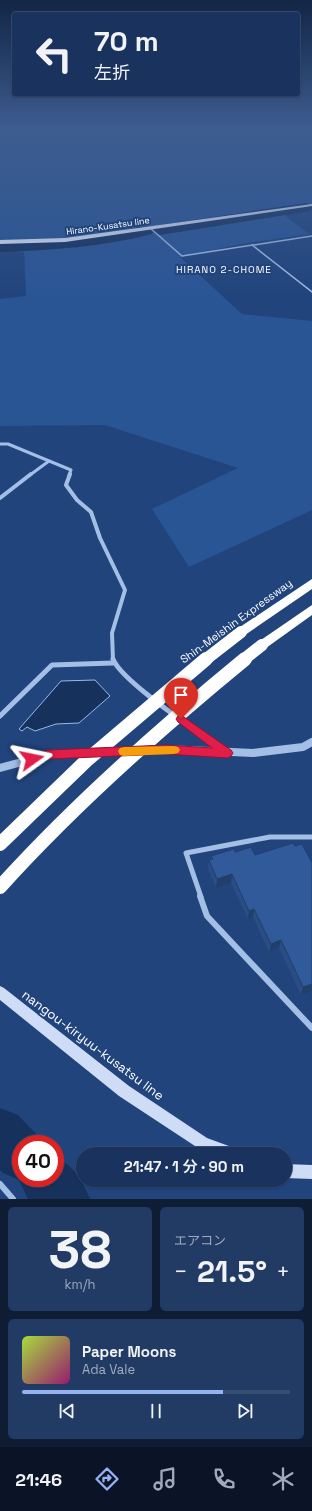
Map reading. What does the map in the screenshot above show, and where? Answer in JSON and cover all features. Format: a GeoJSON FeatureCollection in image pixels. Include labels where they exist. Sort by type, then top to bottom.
{"type":"FeatureCollection","features":[{"type":"Feature","properties":{"kind":"highway","name":"Shin-Meishin Expressway"},"geometry":{"type":"LineString","coordinates":[[0,844],[93,753],[176,682],[241,632],[312,582]]}},
{"type":"Feature","properties":{"kind":"highway"},"geometry":{"type":"LineString","coordinates":[[0,886],[25,859],[157,734],[203,693],[262,645],[312,609]]}},
{"type":"Feature","properties":{"kind":"main road","name":"Hirano-Kusatsu line"},"geometry":{"type":"LineString","coordinates":[[0,242],[65,240],[311,206]]}},
{"type":"Feature","properties":{"kind":"main road","name":"nangou-kiryuu-kusatsu line"},"geometry":{"type":"LineString","coordinates":[[0,992],[124,1090],[204,1143],[214,1147]]}},
{"type":"Feature","properties":{"kind":"main road"},"geometry":{"type":"LineString","coordinates":[[292,1171],[312,1172]]}},
{"type":"Feature","properties":{"kind":"street"},"geometry":{"type":"LineString","coordinates":[[0,444],[8,444],[71,470],[66,485],[77,500],[91,512],[100,538],[125,590],[110,635],[113,663],[135,685],[228,753]]}},
{"type":"Feature","properties":{"kind":"street"},"geometry":{"type":"LineString","coordinates":[[0,498],[49,461]]}},
{"type":"Feature","properties":{"kind":"street"},"geometry":{"type":"LineString","coordinates":[[0,716],[52,665],[113,663]]}},
{"type":"Feature","properties":{"kind":"street"},"geometry":{"type":"LineString","coordinates":[[0,768],[48,755],[166,750],[253,753],[303,747],[312,742]]}},
{"type":"Feature","properties":{"kind":"street"},"geometry":{"type":"LineString","coordinates":[[312,837],[270,837],[186,853],[207,916],[312,1028]]}},
{"type":"Feature","properties":{"kind":"street"},"geometry":{"type":"LineString","coordinates":[[0,1184],[13,1199]]}},
{"type":"Feature","properties":{"kind":"lane"},"geometry":{"type":"LineString","coordinates":[[150,228],[182,256],[312,236]]}},
{"type":"Feature","properties":{"kind":"lane"},"geometry":{"type":"LineString","coordinates":[[252,245],[312,292]]}},
{"type":"Feature","properties":{"kind":"shaded area"},"geometry":{"type":"Polygon","coordinates":[[[0,185],[312,185],[312,206],[279,211],[309,234],[240,244],[180,257],[242,314],[312,321],[312,510],[189,567],[152,509],[238,468],[105,425],[0,426],[0,299],[26,296],[24,252],[0,248],[0,185]]]}},
{"type":"Feature","properties":{"kind":"shaded area"},"geometry":{"type":"Polygon","coordinates":[[[95,680],[110,696],[79,723],[56,724],[35,731],[27,727],[22,731],[19,729],[61,681],[95,680]]]}},
{"type":"Feature","properties":{"kind":"building"},"geometry":{"type":"Polygon","coordinates":[[[293,843],[295,846],[302,844],[312,863],[312,984],[303,987],[281,940],[271,944],[254,909],[249,911],[232,874],[217,879],[209,860],[213,859],[211,856],[234,849],[235,852],[251,847],[255,855],[293,843]]]}},
{"type":"Feature","properties":{"kind":"waterway"},"geometry":{"type":"LineString","coordinates":[[160,230],[306,208]]}},
{"type":"Feature","properties":{"kind":"waterway"},"geometry":{"type":"LineString","coordinates":[[0,247],[45,245],[117,237],[146,231]]}},
{"type":"Feature","properties":{"kind":"waterway"},"geometry":{"type":"LineString","coordinates":[[0,1133],[12,1146]]}},
{"type":"Feature","properties":{"kind":"waterway"},"geometry":{"type":"LineString","coordinates":[[53,1187],[64,1199]]}},
{"type":"Feature","properties":{"kind":"slow traffic"},"geometry":{"type":"LineString","coordinates":[[124,751],[174,750]]}},
{"type":"Feature","properties":{"kind":"district","name":"HIRANO 2-CHOME"},"geometry":{"type":"Point","coordinates":[224,269]}},
{"type":"Feature","properties":{"kind":"route"},"geometry":{"type":"LineString","coordinates":[[32,759],[48,755],[166,750],[228,753],[181,719]]}}]}
